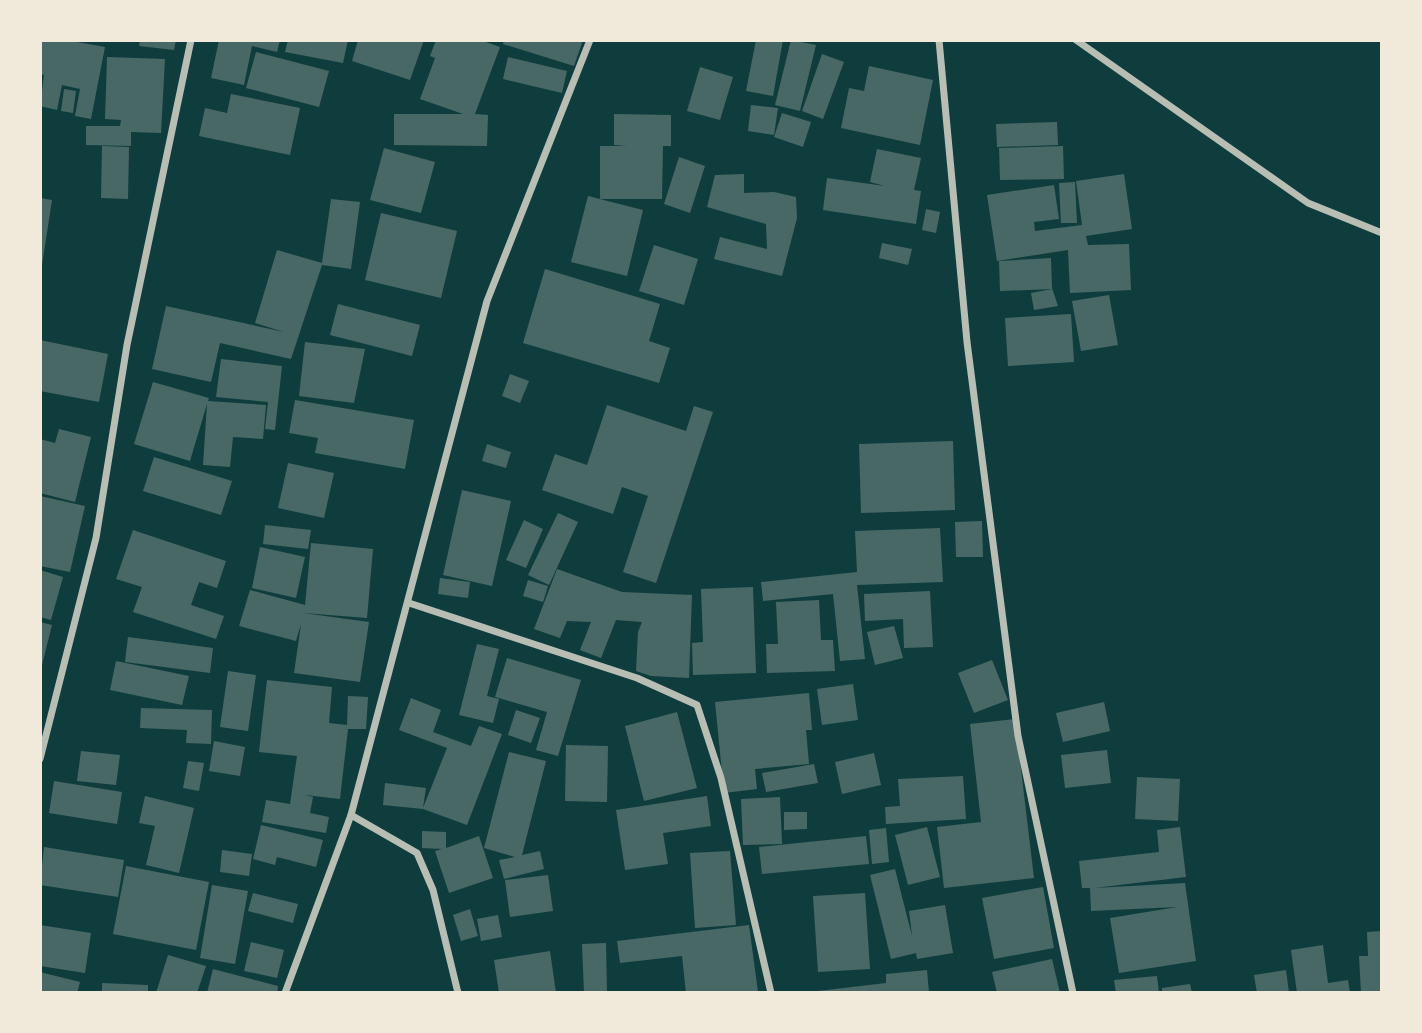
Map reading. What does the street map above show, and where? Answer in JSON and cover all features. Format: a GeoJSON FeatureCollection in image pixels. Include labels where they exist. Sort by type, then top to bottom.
{"type":"FeatureCollection","features":[{"type":"Feature","properties":{"kind":"street"},"geometry":{"type":"LineString","coordinates":[[40,759],[96,538],[127,345],[191,40]]}},
{"type":"Feature","properties":{"kind":"street"},"geometry":{"type":"LineString","coordinates":[[285,993],[351,816],[487,301],[590,40]]}},
{"type":"Feature","properties":{"kind":"street"},"geometry":{"type":"LineString","coordinates":[[939,40],[967,342],[1018,736],[1073,993]]}},
{"type":"Feature","properties":{"kind":"street"},"geometry":{"type":"LineString","coordinates":[[1076,40],[1308,203],[1382,233]]}},
{"type":"Feature","properties":{"kind":"street"},"geometry":{"type":"LineString","coordinates":[[409,603],[637,678],[697,705],[721,778],[771,993]]}},
{"type":"Feature","properties":{"kind":"street"},"geometry":{"type":"LineString","coordinates":[[351,816],[417,853],[433,890],[458,993]]}},
{"type":"Feature","properties":{"kind":"building"},"geometry":{"type":"Polygon","coordinates":[[[40,40],[66,40],[105,47],[91,119],[75,116],[80,89],[62,85],[57,110],[40,106],[44,75],[40,74],[40,40]]]}},
{"type":"Feature","properties":{"kind":"building"},"geometry":{"type":"Polygon","coordinates":[[[140,40],[176,40],[174,50],[139,46],[140,40]]]}},
{"type":"Feature","properties":{"kind":"building"},"geometry":{"type":"Polygon","coordinates":[[[219,40],[280,40],[277,52],[252,46],[244,85],[211,78],[219,40]]]}},
{"type":"Feature","properties":{"kind":"building"},"geometry":{"type":"Polygon","coordinates":[[[288,40],[348,40],[343,63],[285,52],[288,40]]]}},
{"type":"Feature","properties":{"kind":"building"},"geometry":{"type":"Polygon","coordinates":[[[358,40],[424,40],[410,80],[352,61],[358,40]]]}},
{"type":"Feature","properties":{"kind":"building"},"geometry":{"type":"Polygon","coordinates":[[[436,40],[480,40],[500,47],[475,114],[488,115],[487,146],[394,145],[394,114],[463,114],[420,99],[435,58],[430,56],[436,40]]]}},
{"type":"Feature","properties":{"kind":"building"},"geometry":{"type":"Polygon","coordinates":[[[504,40],[583,40],[574,66],[503,44],[504,40]]]}},
{"type":"Feature","properties":{"kind":"building"},"geometry":{"type":"Polygon","coordinates":[[[756,40],[783,40],[773,96],[746,91],[756,40]]]}},
{"type":"Feature","properties":{"kind":"building"},"geometry":{"type":"Polygon","coordinates":[[[791,40],[816,45],[800,111],[775,105],[791,40]]]}},
{"type":"Feature","properties":{"kind":"building"},"geometry":{"type":"Polygon","coordinates":[[[256,52],[329,71],[319,107],[246,88],[256,52]]]}},
{"type":"Feature","properties":{"kind":"building"},"geometry":{"type":"Polygon","coordinates":[[[822,54],[844,62],[823,119],[802,111],[822,54]]]}},
{"type":"Feature","properties":{"kind":"building"},"geometry":{"type":"Polygon","coordinates":[[[107,57],[165,59],[161,133],[131,132],[131,146],[86,145],[86,126],[120,126],[121,120],[105,119],[107,57]]]}},
{"type":"Feature","properties":{"kind":"building"},"geometry":{"type":"Polygon","coordinates":[[[508,57],[567,71],[562,93],[503,79],[508,57]]]}},
{"type":"Feature","properties":{"kind":"building"},"geometry":{"type":"Polygon","coordinates":[[[869,66],[933,80],[920,145],[841,128],[849,88],[864,91],[869,66]]]}},
{"type":"Feature","properties":{"kind":"building"},"geometry":{"type":"Polygon","coordinates":[[[700,67],[733,77],[720,120],[687,111],[700,67]]]}},
{"type":"Feature","properties":{"kind":"building"},"geometry":{"type":"Polygon","coordinates":[[[64,89],[76,91],[73,113],[61,111],[64,89]]]}},
{"type":"Feature","properties":{"kind":"building"},"geometry":{"type":"Polygon","coordinates":[[[231,94],[300,108],[290,155],[199,136],[205,108],[227,113],[231,94]]]}},
{"type":"Feature","properties":{"kind":"building"},"geometry":{"type":"Polygon","coordinates":[[[751,105],[778,108],[774,135],[748,131],[751,105]]]}},
{"type":"Feature","properties":{"kind":"building"},"geometry":{"type":"Polygon","coordinates":[[[782,113],[811,122],[803,147],[774,137],[782,113]]]}},
{"type":"Feature","properties":{"kind":"building"},"geometry":{"type":"Polygon","coordinates":[[[614,114],[671,115],[671,146],[663,146],[662,199],[600,199],[600,146],[627,146],[614,145],[614,114]]]}},
{"type":"Feature","properties":{"kind":"building"},"geometry":{"type":"Polygon","coordinates":[[[1057,122],[1058,145],[997,147],[996,124],[1057,122]]]}},
{"type":"Feature","properties":{"kind":"building"},"geometry":{"type":"Polygon","coordinates":[[[102,146],[129,147],[128,199],[101,198],[102,146]]]}},
{"type":"Feature","properties":{"kind":"building"},"geometry":{"type":"Polygon","coordinates":[[[1063,146],[1064,179],[1000,180],[999,148],[1063,146]]]}},
{"type":"Feature","properties":{"kind":"building"},"geometry":{"type":"Polygon","coordinates":[[[384,148],[435,162],[421,213],[370,200],[384,148]]]}},
{"type":"Feature","properties":{"kind":"building"},"geometry":{"type":"Polygon","coordinates":[[[877,149],[921,158],[914,190],[921,191],[916,224],[823,210],[827,178],[885,186],[870,182],[877,149]]]}},
{"type":"Feature","properties":{"kind":"building"},"geometry":{"type":"Polygon","coordinates":[[[679,157],[705,166],[690,213],[664,204],[679,157]]]}},
{"type":"Feature","properties":{"kind":"building"},"geometry":{"type":"Polygon","coordinates":[[[744,174],[744,193],[774,192],[796,197],[797,218],[782,276],[714,259],[720,237],[767,249],[766,224],[707,207],[715,175],[744,174]]]}},
{"type":"Feature","properties":{"kind":"building"},"geometry":{"type":"Polygon","coordinates":[[[1124,174],[1132,229],[1086,236],[1088,245],[1129,244],[1131,290],[1070,293],[1068,250],[997,261],[987,195],[1054,185],[1059,219],[1034,222],[1035,231],[1082,225],[1076,181],[1124,174]]]}},
{"type":"Feature","properties":{"kind":"building"},"geometry":{"type":"Polygon","coordinates":[[[1075,182],[1077,223],[1061,223],[1059,183],[1075,182]]]}},
{"type":"Feature","properties":{"kind":"building"},"geometry":{"type":"Polygon","coordinates":[[[588,196],[643,210],[627,276],[571,262],[588,196]]]}},
{"type":"Feature","properties":{"kind":"building"},"geometry":{"type":"Polygon","coordinates":[[[40,198],[52,200],[42,265],[40,265],[40,198]]]}},
{"type":"Feature","properties":{"kind":"building"},"geometry":{"type":"Polygon","coordinates":[[[331,199],[360,202],[351,269],[322,265],[291,359],[220,343],[211,382],[152,369],[166,306],[284,332],[255,323],[277,250],[322,263],[331,199]]]}},
{"type":"Feature","properties":{"kind":"building"},"geometry":{"type":"Polygon","coordinates":[[[926,209],[940,212],[936,233],[922,230],[926,209]]]}},
{"type":"Feature","properties":{"kind":"building"},"geometry":{"type":"Polygon","coordinates":[[[381,213],[457,231],[441,298],[365,280],[381,213]]]}},
{"type":"Feature","properties":{"kind":"building"},"geometry":{"type":"Polygon","coordinates":[[[882,243],[912,249],[908,265],[879,258],[882,243]]]}},
{"type":"Feature","properties":{"kind":"building"},"geometry":{"type":"Polygon","coordinates":[[[654,245],[698,259],[684,305],[639,291],[654,245]]]}},
{"type":"Feature","properties":{"kind":"building"},"geometry":{"type":"Polygon","coordinates":[[[1051,258],[1052,288],[1058,306],[1034,310],[1031,293],[1052,289],[1000,291],[999,261],[1051,258]]]}},
{"type":"Feature","properties":{"kind":"building"},"geometry":{"type":"Polygon","coordinates":[[[545,269],[660,304],[649,341],[670,348],[659,383],[523,343],[545,269]]]}},
{"type":"Feature","properties":{"kind":"building"},"geometry":{"type":"Polygon","coordinates":[[[1109,295],[1118,345],[1081,351],[1072,301],[1109,295]]]}},
{"type":"Feature","properties":{"kind":"building"},"geometry":{"type":"Polygon","coordinates":[[[338,304],[420,325],[412,356],[330,335],[338,304]]]}},
{"type":"Feature","properties":{"kind":"building"},"geometry":{"type":"Polygon","coordinates":[[[1071,314],[1074,362],[1008,366],[1005,318],[1071,314]]]}},
{"type":"Feature","properties":{"kind":"building"},"geometry":{"type":"Polygon","coordinates":[[[40,340],[108,354],[99,402],[40,391],[40,340]]]}},
{"type":"Feature","properties":{"kind":"building"},"geometry":{"type":"Polygon","coordinates":[[[305,342],[365,349],[354,403],[299,396],[305,342]]]}},
{"type":"Feature","properties":{"kind":"building"},"geometry":{"type":"Polygon","coordinates":[[[221,359],[282,366],[275,430],[265,429],[268,402],[216,397],[221,359]]]}},
{"type":"Feature","properties":{"kind":"building"},"geometry":{"type":"Polygon","coordinates":[[[510,374],[529,381],[520,403],[502,396],[510,374]]]}},
{"type":"Feature","properties":{"kind":"building"},"geometry":{"type":"Polygon","coordinates":[[[153,382],[209,398],[208,401],[266,405],[263,439],[233,437],[230,467],[203,465],[207,404],[190,461],[134,444],[153,382]]]}},
{"type":"Feature","properties":{"kind":"building"},"geometry":{"type":"Polygon","coordinates":[[[295,400],[414,420],[405,469],[315,453],[318,438],[289,433],[295,400]]]}},
{"type":"Feature","properties":{"kind":"building"},"geometry":{"type":"Polygon","coordinates":[[[607,405],[686,431],[694,406],[713,412],[656,583],[623,572],[648,496],[622,487],[613,514],[542,490],[555,454],[587,465],[607,405]]]}},
{"type":"Feature","properties":{"kind":"building"},"geometry":{"type":"Polygon","coordinates":[[[59,429],[91,437],[75,502],[40,493],[40,439],[55,443],[59,429]]]}},
{"type":"Feature","properties":{"kind":"building"},"geometry":{"type":"Polygon","coordinates":[[[953,441],[955,510],[861,513],[859,444],[953,441]]]}},
{"type":"Feature","properties":{"kind":"building"},"geometry":{"type":"Polygon","coordinates":[[[487,444],[511,452],[506,468],[482,461],[487,444]]]}},
{"type":"Feature","properties":{"kind":"building"},"geometry":{"type":"Polygon","coordinates":[[[154,457],[232,481],[221,515],[143,491],[154,457]]]}},
{"type":"Feature","properties":{"kind":"building"},"geometry":{"type":"Polygon","coordinates":[[[288,463],[334,473],[324,518],[278,508],[288,463]]]}},
{"type":"Feature","properties":{"kind":"building"},"geometry":{"type":"Polygon","coordinates":[[[462,490],[511,501],[492,586],[443,575],[462,490]]]}},
{"type":"Feature","properties":{"kind":"building"},"geometry":{"type":"Polygon","coordinates":[[[40,496],[85,506],[70,572],[40,566],[40,496]]]}},
{"type":"Feature","properties":{"kind":"building"},"geometry":{"type":"Polygon","coordinates":[[[558,513],[578,522],[549,585],[528,575],[558,513]]]}},
{"type":"Feature","properties":{"kind":"building"},"geometry":{"type":"Polygon","coordinates":[[[524,520],[543,529],[526,568],[506,560],[524,520]]]}},
{"type":"Feature","properties":{"kind":"building"},"geometry":{"type":"Polygon","coordinates":[[[982,521],[983,557],[956,557],[955,522],[982,521]]]}},
{"type":"Feature","properties":{"kind":"building"},"geometry":{"type":"Polygon","coordinates":[[[265,525],[311,530],[308,549],[263,544],[265,525]]]}},
{"type":"Feature","properties":{"kind":"building"},"geometry":{"type":"Polygon","coordinates":[[[940,528],[943,582],[857,585],[865,659],[840,661],[833,594],[763,601],[761,582],[857,572],[855,531],[940,528]]]}},
{"type":"Feature","properties":{"kind":"building"},"geometry":{"type":"Polygon","coordinates":[[[133,530],[226,561],[217,588],[199,582],[191,605],[224,616],[216,639],[133,612],[142,587],[116,579],[133,530]]]}},
{"type":"Feature","properties":{"kind":"building"},"geometry":{"type":"Polygon","coordinates":[[[311,543],[373,549],[367,618],[303,613],[369,622],[360,682],[294,673],[301,624],[296,641],[239,626],[250,590],[305,605],[311,543]]]}},
{"type":"Feature","properties":{"kind":"building"},"geometry":{"type":"Polygon","coordinates":[[[260,547],[305,557],[296,598],[252,588],[260,547]]]}},
{"type":"Feature","properties":{"kind":"building"},"geometry":{"type":"Polygon","coordinates":[[[557,569],[622,592],[692,595],[689,678],[651,676],[636,671],[638,632],[642,622],[616,620],[601,658],[580,650],[591,622],[567,621],[560,638],[534,629],[557,569]]]}},
{"type":"Feature","properties":{"kind":"building"},"geometry":{"type":"Polygon","coordinates":[[[40,570],[63,577],[51,620],[40,617],[40,570]]]}},
{"type":"Feature","properties":{"kind":"building"},"geometry":{"type":"Polygon","coordinates":[[[440,578],[470,582],[468,598],[438,594],[440,578]]]}},
{"type":"Feature","properties":{"kind":"building"},"geometry":{"type":"Polygon","coordinates":[[[528,580],[548,586],[543,602],[523,596],[528,580]]]}},
{"type":"Feature","properties":{"kind":"building"},"geometry":{"type":"Polygon","coordinates":[[[753,587],[756,673],[693,675],[692,643],[703,642],[701,589],[753,587]]]}},
{"type":"Feature","properties":{"kind":"building"},"geometry":{"type":"Polygon","coordinates":[[[930,591],[933,647],[904,648],[903,619],[865,621],[864,594],[930,591]]]}},
{"type":"Feature","properties":{"kind":"building"},"geometry":{"type":"Polygon","coordinates":[[[819,600],[821,640],[833,640],[835,671],[767,673],[766,644],[778,644],[776,602],[819,600]]]}},
{"type":"Feature","properties":{"kind":"building"},"geometry":{"type":"Polygon","coordinates":[[[40,622],[52,625],[41,669],[40,669],[40,622]]]}},
{"type":"Feature","properties":{"kind":"building"},"geometry":{"type":"Polygon","coordinates":[[[894,626],[903,658],[875,665],[867,632],[894,626]]]}},
{"type":"Feature","properties":{"kind":"building"},"geometry":{"type":"Polygon","coordinates":[[[128,637],[213,648],[210,673],[125,662],[128,637]]]}},
{"type":"Feature","properties":{"kind":"building"},"geometry":{"type":"Polygon","coordinates":[[[477,644],[499,649],[487,696],[499,699],[493,723],[459,715],[477,644]]]}},
{"type":"Feature","properties":{"kind":"building"},"geometry":{"type":"Polygon","coordinates":[[[507,658],[581,680],[558,756],[536,750],[547,712],[495,697],[507,658]]]}},
{"type":"Feature","properties":{"kind":"building"},"geometry":{"type":"Polygon","coordinates":[[[992,660],[1008,700],[974,713],[958,673],[992,660]]]}},
{"type":"Feature","properties":{"kind":"building"},"geometry":{"type":"Polygon","coordinates":[[[116,661],[189,676],[182,705],[110,690],[116,661]]]}},
{"type":"Feature","properties":{"kind":"building"},"geometry":{"type":"Polygon","coordinates":[[[228,671],[256,675],[248,731],[220,727],[228,671]]]}},
{"type":"Feature","properties":{"kind":"building"},"geometry":{"type":"Polygon","coordinates":[[[267,680],[332,687],[329,723],[347,725],[348,696],[368,697],[366,729],[348,729],[340,799],[305,795],[313,797],[310,813],[329,817],[326,833],[262,822],[266,800],[290,804],[297,756],[259,752],[267,680]]]}},
{"type":"Feature","properties":{"kind":"building"},"geometry":{"type":"Polygon","coordinates":[[[853,684],[858,720],[822,725],[817,689],[853,684]]]}},
{"type":"Feature","properties":{"kind":"building"},"geometry":{"type":"Polygon","coordinates":[[[809,693],[812,730],[806,730],[809,764],[755,769],[757,789],[724,793],[715,702],[809,693]]]}},
{"type":"Feature","properties":{"kind":"building"},"geometry":{"type":"Polygon","coordinates":[[[411,698],[441,710],[433,732],[471,746],[479,726],[502,734],[467,825],[423,809],[383,805],[385,783],[426,788],[423,808],[447,748],[399,730],[411,698]]]}},
{"type":"Feature","properties":{"kind":"building"},"geometry":{"type":"Polygon","coordinates":[[[1104,702],[1110,731],[1063,742],[1056,713],[1104,702]]]}},
{"type":"Feature","properties":{"kind":"building"},"geometry":{"type":"Polygon","coordinates":[[[141,708],[212,710],[211,744],[186,743],[187,730],[140,728],[141,708]]]}},
{"type":"Feature","properties":{"kind":"building"},"geometry":{"type":"Polygon","coordinates":[[[516,710],[540,718],[531,743],[508,735],[516,710]]]}},
{"type":"Feature","properties":{"kind":"building"},"geometry":{"type":"Polygon","coordinates":[[[677,712],[697,788],[644,801],[625,726],[677,712]]]}},
{"type":"Feature","properties":{"kind":"building"},"geometry":{"type":"Polygon","coordinates":[[[1015,719],[1034,878],[944,888],[937,827],[981,822],[970,724],[1015,719]]]}},
{"type":"Feature","properties":{"kind":"building"},"geometry":{"type":"Polygon","coordinates":[[[214,741],[245,747],[240,776],[209,771],[214,741]]]}},
{"type":"Feature","properties":{"kind":"building"},"geometry":{"type":"Polygon","coordinates":[[[566,745],[608,746],[607,802],[565,801],[566,745]]]}},
{"type":"Feature","properties":{"kind":"building"},"geometry":{"type":"Polygon","coordinates":[[[1107,750],[1111,783],[1065,788],[1061,755],[1107,750]]]}},
{"type":"Feature","properties":{"kind":"building"},"geometry":{"type":"Polygon","coordinates":[[[81,751],[120,755],[116,785],[77,781],[81,751]]]}},
{"type":"Feature","properties":{"kind":"building"},"geometry":{"type":"Polygon","coordinates":[[[509,752],[546,761],[522,855],[540,851],[544,869],[504,879],[499,860],[515,857],[484,848],[509,752]]]}},
{"type":"Feature","properties":{"kind":"building"},"geometry":{"type":"Polygon","coordinates":[[[874,753],[881,785],[842,794],[835,762],[874,753]]]}},
{"type":"Feature","properties":{"kind":"building"},"geometry":{"type":"Polygon","coordinates":[[[188,761],[204,763],[199,791],[183,788],[188,761]]]}},
{"type":"Feature","properties":{"kind":"building"},"geometry":{"type":"Polygon","coordinates":[[[814,764],[818,783],[766,792],[762,773],[814,764]]]}},
{"type":"Feature","properties":{"kind":"building"},"geometry":{"type":"Polygon","coordinates":[[[963,776],[966,819],[886,824],[885,807],[900,806],[898,779],[963,776]]]}},
{"type":"Feature","properties":{"kind":"building"},"geometry":{"type":"Polygon","coordinates":[[[1137,777],[1180,779],[1178,821],[1135,819],[1137,777]]]}},
{"type":"Feature","properties":{"kind":"building"},"geometry":{"type":"Polygon","coordinates":[[[54,781],[122,792],[117,824],[49,813],[54,781]]]}},
{"type":"Feature","properties":{"kind":"building"},"geometry":{"type":"Polygon","coordinates":[[[145,796],[194,808],[179,873],[146,865],[155,826],[139,823],[145,796]]]}},
{"type":"Feature","properties":{"kind":"building"},"geometry":{"type":"Polygon","coordinates":[[[707,796],[711,826],[663,833],[668,864],[625,870],[616,810],[707,796]]]}},
{"type":"Feature","properties":{"kind":"building"},"geometry":{"type":"Polygon","coordinates":[[[780,797],[782,844],[743,845],[741,799],[780,797]]]}},
{"type":"Feature","properties":{"kind":"building"},"geometry":{"type":"Polygon","coordinates":[[[784,812],[807,812],[807,829],[784,830],[784,812]]]}},
{"type":"Feature","properties":{"kind":"building"},"geometry":{"type":"Polygon","coordinates":[[[261,825],[323,840],[316,867],[277,857],[275,865],[253,859],[261,825]]]}},
{"type":"Feature","properties":{"kind":"building"},"geometry":{"type":"Polygon","coordinates":[[[927,827],[940,877],[908,885],[895,835],[927,827]]]}},
{"type":"Feature","properties":{"kind":"building"},"geometry":{"type":"Polygon","coordinates":[[[1180,827],[1186,877],[1094,888],[1185,883],[1196,961],[1119,973],[1110,918],[1177,907],[1091,911],[1090,888],[1082,888],[1079,861],[1159,852],[1157,830],[1180,827]]]}},
{"type":"Feature","properties":{"kind":"building"},"geometry":{"type":"Polygon","coordinates":[[[886,828],[889,862],[872,864],[869,830],[886,828]]]}},
{"type":"Feature","properties":{"kind":"building"},"geometry":{"type":"Polygon","coordinates":[[[422,831],[446,832],[446,848],[479,836],[493,878],[449,893],[435,851],[442,849],[422,848],[422,831]]]}},
{"type":"Feature","properties":{"kind":"building"},"geometry":{"type":"Polygon","coordinates":[[[866,836],[869,864],[762,874],[759,847],[866,836]]]}},
{"type":"Feature","properties":{"kind":"building"},"geometry":{"type":"Polygon","coordinates":[[[44,847],[124,860],[118,897],[40,885],[44,847]]]}},
{"type":"Feature","properties":{"kind":"building"},"geometry":{"type":"Polygon","coordinates":[[[222,850],[252,854],[249,876],[220,872],[222,850]]]}},
{"type":"Feature","properties":{"kind":"building"},"geometry":{"type":"Polygon","coordinates":[[[730,851],[736,925],[695,928],[690,853],[730,851]]]}},
{"type":"Feature","properties":{"kind":"building"},"geometry":{"type":"Polygon","coordinates":[[[126,866],[209,882],[196,950],[113,934],[126,866]]]}},
{"type":"Feature","properties":{"kind":"building"},"geometry":{"type":"Polygon","coordinates":[[[895,869],[912,936],[909,911],[945,905],[953,953],[917,959],[916,953],[891,959],[870,875],[895,869]]]}},
{"type":"Feature","properties":{"kind":"building"},"geometry":{"type":"Polygon","coordinates":[[[548,875],[553,911],[510,917],[505,880],[548,875]]]}},
{"type":"Feature","properties":{"kind":"building"},"geometry":{"type":"Polygon","coordinates":[[[212,885],[248,891],[235,964],[200,958],[212,885]]]}},
{"type":"Feature","properties":{"kind":"building"},"geometry":{"type":"Polygon","coordinates":[[[1043,887],[1054,948],[994,959],[982,898],[1043,887]]]}},
{"type":"Feature","properties":{"kind":"building"},"geometry":{"type":"Polygon","coordinates":[[[253,893],[298,904],[293,923],[248,911],[253,893]]]}},
{"type":"Feature","properties":{"kind":"building"},"geometry":{"type":"Polygon","coordinates":[[[865,893],[870,969],[818,972],[813,896],[865,893]]]}},
{"type":"Feature","properties":{"kind":"building"},"geometry":{"type":"Polygon","coordinates":[[[470,909],[478,936],[461,941],[453,915],[470,909]]]}},
{"type":"Feature","properties":{"kind":"building"},"geometry":{"type":"Polygon","coordinates":[[[498,915],[502,937],[481,941],[477,919],[498,915]]]}},
{"type":"Feature","properties":{"kind":"building"},"geometry":{"type":"Polygon","coordinates":[[[40,925],[91,933],[85,973],[40,966],[40,925]]]}},
{"type":"Feature","properties":{"kind":"building"},"geometry":{"type":"Polygon","coordinates":[[[749,925],[758,992],[686,993],[682,956],[620,963],[617,941],[749,925]]]}},
{"type":"Feature","properties":{"kind":"building"},"geometry":{"type":"Polygon","coordinates":[[[1382,931],[1382,993],[1361,993],[1359,956],[1368,956],[1367,932],[1382,931]]]}},
{"type":"Feature","properties":{"kind":"building"},"geometry":{"type":"Polygon","coordinates":[[[251,942],[284,950],[277,978],[244,971],[251,942]]]}},
{"type":"Feature","properties":{"kind":"building"},"geometry":{"type":"Polygon","coordinates":[[[606,943],[607,993],[584,993],[582,944],[606,943]]]}},
{"type":"Feature","properties":{"kind":"building"},"geometry":{"type":"Polygon","coordinates":[[[1323,945],[1328,983],[1348,980],[1350,993],[1297,993],[1291,950],[1323,945]]]}},
{"type":"Feature","properties":{"kind":"building"},"geometry":{"type":"Polygon","coordinates":[[[550,951],[556,993],[499,993],[494,960],[550,951]]]}},
{"type":"Feature","properties":{"kind":"building"},"geometry":{"type":"Polygon","coordinates":[[[168,955],[206,966],[197,993],[156,993],[168,955]]]}},
{"type":"Feature","properties":{"kind":"building"},"geometry":{"type":"Polygon","coordinates":[[[1052,959],[1060,993],[997,993],[992,972],[1052,959]]]}},
{"type":"Feature","properties":{"kind":"building"},"geometry":{"type":"Polygon","coordinates":[[[213,969],[278,986],[277,993],[207,993],[213,969]]]}},
{"type":"Feature","properties":{"kind":"building"},"geometry":{"type":"Polygon","coordinates":[[[927,970],[929,993],[801,993],[886,983],[886,974],[927,970]]]}},
{"type":"Feature","properties":{"kind":"building"},"geometry":{"type":"Polygon","coordinates":[[[1286,970],[1289,993],[1257,993],[1254,975],[1286,970]]]}},
{"type":"Feature","properties":{"kind":"building"},"geometry":{"type":"Polygon","coordinates":[[[40,972],[80,982],[77,993],[40,993],[40,972]]]}},
{"type":"Feature","properties":{"kind":"building"},"geometry":{"type":"Polygon","coordinates":[[[1157,976],[1159,993],[1116,993],[1114,980],[1157,976]]]}},
{"type":"Feature","properties":{"kind":"building"},"geometry":{"type":"Polygon","coordinates":[[[102,983],[148,985],[148,993],[102,993],[102,983]]]}},
{"type":"Feature","properties":{"kind":"building"},"geometry":{"type":"Polygon","coordinates":[[[1190,984],[1192,993],[1162,993],[1162,988],[1190,984]]]}}]}
